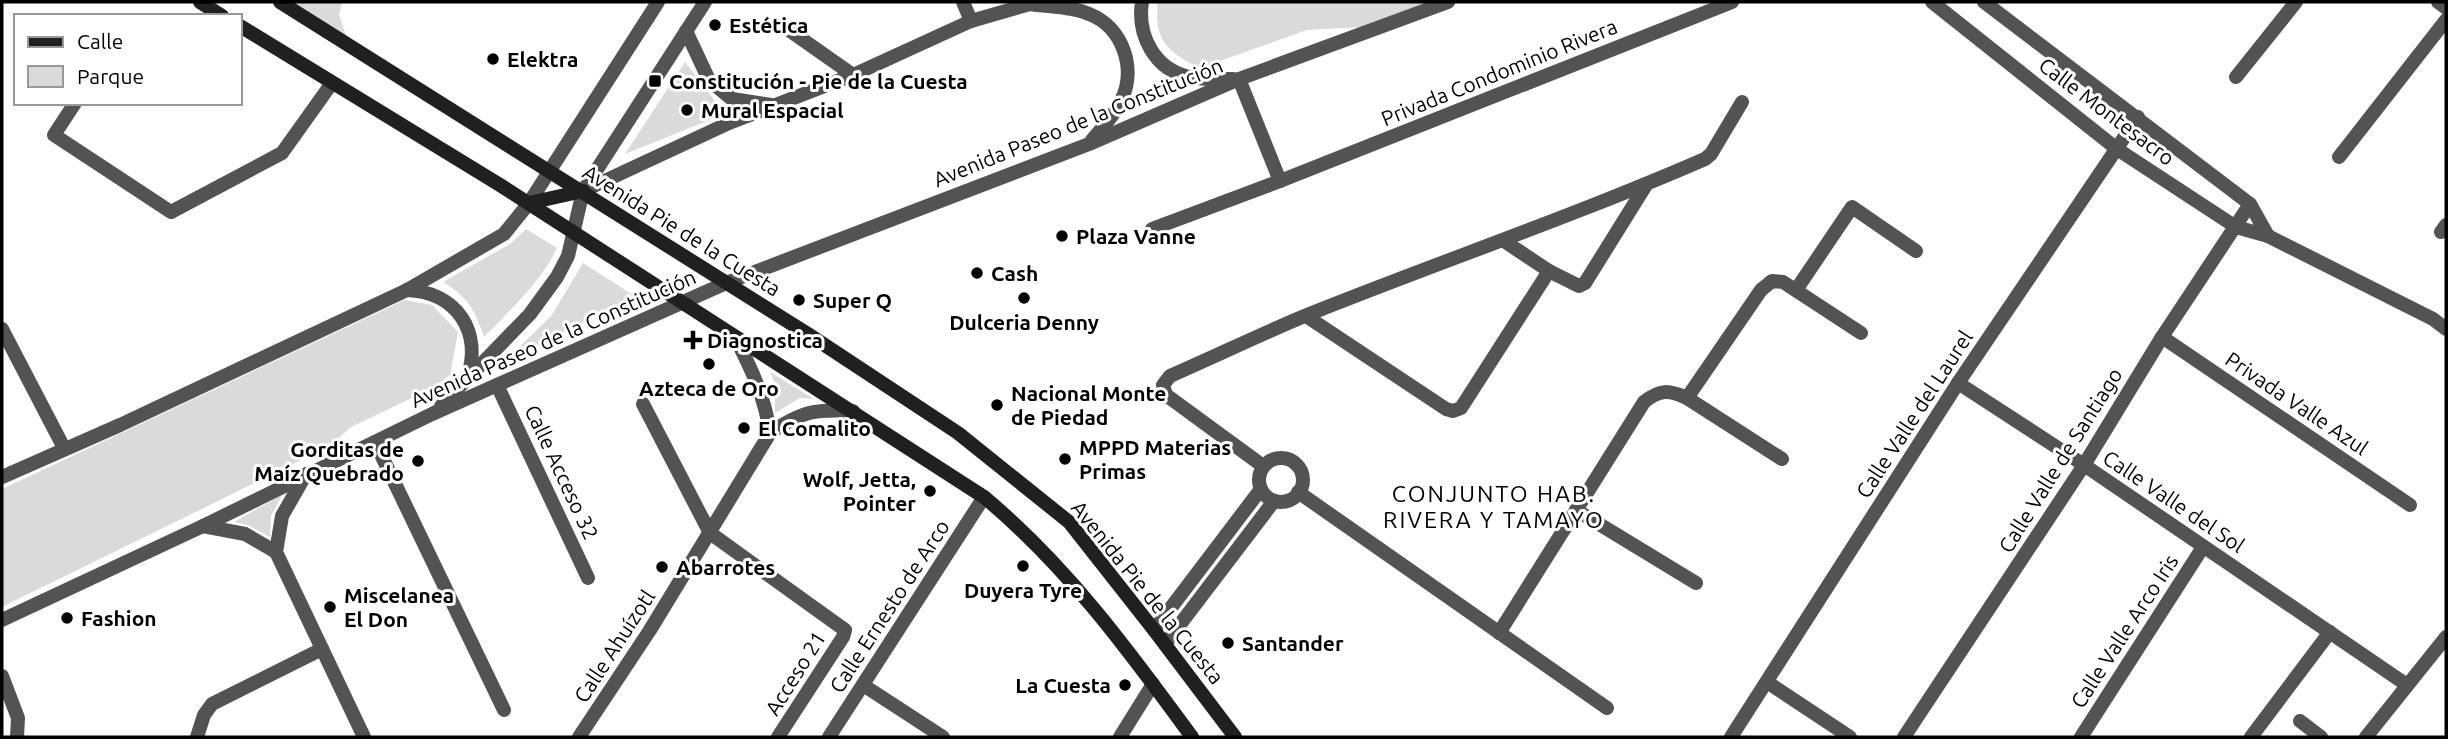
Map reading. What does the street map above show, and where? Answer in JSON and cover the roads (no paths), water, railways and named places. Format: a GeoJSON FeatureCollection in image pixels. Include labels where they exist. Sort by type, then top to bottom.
{"type":"FeatureCollection","features":[{"type":"Feature","properties":{"kind":"main road"},"geometry":{"type":"LineString","coordinates":[[200,2],[219,14]]}},
{"type":"Feature","properties":{"kind":"main road","name":"Avenida Pie de la Cuesta"},"geometry":{"type":"LineString","coordinates":[[280,2],[583,191],[958,433],[1069,522],[1235,737]]}},
{"type":"Feature","properties":{"kind":"main road"},"geometry":{"type":"LineString","coordinates":[[242,27],[529,203],[984,498],[1021,528],[1106,621],[1192,737]]}},
{"type":"Feature","properties":{"kind":"main road"},"geometry":{"type":"LineString","coordinates":[[529,203],[583,191]]}},
{"type":"Feature","properties":{"kind":"street"},"geometry":{"type":"LineString","coordinates":[[2,477],[407,290],[504,234],[529,203],[658,2]]}},
{"type":"Feature","properties":{"kind":"street"},"geometry":{"type":"LineString","coordinates":[[432,414],[530,314],[557,277],[568,256],[575,233],[583,191],[705,2]]}},
{"type":"Feature","properties":{"kind":"street"},"geometry":{"type":"LineString","coordinates":[[964,2],[971,21]]}},
{"type":"Feature","properties":{"kind":"street"},"geometry":{"type":"LineString","coordinates":[[1142,2],[1140,15],[1145,39],[1151,50],[1168,68],[1190,77],[1239,79],[1280,181]]}},
{"type":"Feature","properties":{"kind":"street","name":"Avenida Paseo de la Constitución"},"geometry":{"type":"LineString","coordinates":[[2,620],[432,414],[726,283],[1088,144],[1239,79],[1448,2]]}},
{"type":"Feature","properties":{"kind":"street","name":"Privada Condominio Rivera"},"geometry":{"type":"LineString","coordinates":[[1152,229],[1732,2]]}},
{"type":"Feature","properties":{"kind":"street","name":"Calle Montesacro"},"geometry":{"type":"LineString","coordinates":[[1932,2],[2117,149],[2236,227],[2268,236],[2433,319],[2446,329]]}},
{"type":"Feature","properties":{"kind":"street","name":"Calle Montesacro"},"geometry":{"type":"LineString","coordinates":[[1983,2],[2250,204],[2268,236]]}},
{"type":"Feature","properties":{"kind":"street"},"geometry":{"type":"LineString","coordinates":[[2236,77],[2296,2]]}},
{"type":"Feature","properties":{"kind":"street"},"geometry":{"type":"LineString","coordinates":[[2438,2],[2446,8]]}},
{"type":"Feature","properties":{"kind":"street"},"geometry":{"type":"LineString","coordinates":[[583,191],[729,123],[853,75],[971,21],[1033,3],[1089,14],[1111,29],[1125,52],[1128,76],[1123,99],[1088,144]]}},
{"type":"Feature","properties":{"kind":"street"},"geometry":{"type":"LineString","coordinates":[[2339,157],[2446,20]]}},
{"type":"Feature","properties":{"kind":"street"},"geometry":{"type":"LineString","coordinates":[[786,28],[853,75]]}},
{"type":"Feature","properties":{"kind":"street"},"geometry":{"type":"LineString","coordinates":[[687,31],[709,80],[732,99],[773,105]]}},
{"type":"Feature","properties":{"kind":"street"},"geometry":{"type":"LineString","coordinates":[[74,105],[54,135],[172,212],[282,153],[332,83]]}},
{"type":"Feature","properties":{"kind":"street"},"geometry":{"type":"LineString","coordinates":[[1263,466],[1166,395],[1163,385],[1170,376],[1306,316],[1646,185],[1711,155],[1742,102]]}},
{"type":"Feature","properties":{"kind":"street","name":"Calle Valle del Laurel"},"geometry":{"type":"LineString","coordinates":[[1731,737],[1958,383],[2138,117]]}},
{"type":"Feature","properties":{"kind":"street"},"geometry":{"type":"LineString","coordinates":[[1504,241],[1549,271],[1579,286],[1585,283],[1646,185]]}},
{"type":"Feature","properties":{"kind":"street","name":"Calle Valle de Santiago"},"geometry":{"type":"LineString","coordinates":[[1904,737],[2084,465],[2162,337],[2250,204]]}},
{"type":"Feature","properties":{"kind":"street"},"geometry":{"type":"LineString","coordinates":[[1796,290],[1852,207],[1916,251]]}},
{"type":"Feature","properties":{"kind":"street"},"geometry":{"type":"LineString","coordinates":[[1306,316],[1446,409],[1453,411],[1461,408],[1549,271]]}},
{"type":"Feature","properties":{"kind":"street"},"geometry":{"type":"LineString","coordinates":[[1688,398],[1766,285],[1778,281],[1796,290],[1861,333]]}},
{"type":"Feature","properties":{"kind":"street"},"geometry":{"type":"LineString","coordinates":[[407,290],[431,293],[443,299],[461,316],[471,340],[473,354],[466,381]]}},
{"type":"Feature","properties":{"kind":"street"},"geometry":{"type":"LineString","coordinates":[[2,329],[64,448]]}},
{"type":"Feature","properties":{"kind":"street","name":"Privada Valle Azul"},"geometry":{"type":"LineString","coordinates":[[2162,337],[2410,505]]}},
{"type":"Feature","properties":{"kind":"street"},"geometry":{"type":"LineString","coordinates":[[736,339],[756,377],[770,433]]}},
{"type":"Feature","properties":{"kind":"street","name":"Calle Valle del Sol"},"geometry":{"type":"LineString","coordinates":[[1958,383],[2084,465],[2407,685]]}},
{"type":"Feature","properties":{"kind":"street","name":"Calle Acceso 32"},"geometry":{"type":"LineString","coordinates":[[498,385],[588,578]]}},
{"type":"Feature","properties":{"kind":"street"},"geometry":{"type":"LineString","coordinates":[[1499,633],[1644,402],[1661,391],[1688,398],[1782,459]]}},
{"type":"Feature","properties":{"kind":"street"},"geometry":{"type":"LineString","coordinates":[[643,404],[710,533]]}},
{"type":"Feature","properties":{"kind":"street","name":"Calle Ahuízotl"},"geometry":{"type":"LineString","coordinates":[[579,737],[710,533],[770,433],[793,417],[803,414],[822,409],[853,411]]}},
{"type":"Feature","properties":{"kind":"street"},"geometry":{"type":"LineString","coordinates":[[376,442],[504,710]]}},
{"type":"Feature","properties":{"kind":"street"},"geometry":{"type":"LineString","coordinates":[[1281,457],[1295,462],[1303,480],[1298,492],[1288,501],[1274,501],[1261,489],[1259,477],[1263,466],[1268,461],[1281,457]]}},
{"type":"Feature","properties":{"kind":"street"},"geometry":{"type":"LineString","coordinates":[[276,552],[282,516],[306,474]]}},
{"type":"Feature","properties":{"kind":"street"},"geometry":{"type":"LineString","coordinates":[[1154,630],[1261,489]]}},
{"type":"Feature","properties":{"kind":"street"},"geometry":{"type":"LineString","coordinates":[[1298,492],[1607,708]]}},
{"type":"Feature","properties":{"kind":"street","name":"Calle Ernesto de Arco"},"geometry":{"type":"LineString","coordinates":[[829,737],[984,498]]}},
{"type":"Feature","properties":{"kind":"street"},"geometry":{"type":"LineString","coordinates":[[1165,644],[1274,501]]}},
{"type":"Feature","properties":{"kind":"street"},"geometry":{"type":"LineString","coordinates":[[1576,510],[1696,583]]}},
{"type":"Feature","properties":{"kind":"street"},"geometry":{"type":"LineString","coordinates":[[1242,515],[1256,525]]}},
{"type":"Feature","properties":{"kind":"street"},"geometry":{"type":"LineString","coordinates":[[203,526],[245,534],[276,552],[364,737]]}},
{"type":"Feature","properties":{"kind":"street","name":"Acceso 21"},"geometry":{"type":"LineString","coordinates":[[710,533],[845,630],[778,737]]}},
{"type":"Feature","properties":{"kind":"street","name":"Calle Valle Arco Iris"},"geometry":{"type":"LineString","coordinates":[[2081,737],[2203,547]]}},
{"type":"Feature","properties":{"kind":"street"},"geometry":{"type":"LineString","coordinates":[[2251,737],[2330,632]]}},
{"type":"Feature","properties":{"kind":"street"},"geometry":{"type":"LineString","coordinates":[[2366,737],[2446,637]]}},
{"type":"Feature","properties":{"kind":"street"},"geometry":{"type":"LineString","coordinates":[[197,737],[204,715],[212,704],[322,649]]}},
{"type":"Feature","properties":{"kind":"street"},"geometry":{"type":"LineString","coordinates":[[2,676],[18,718],[17,737]]}},
{"type":"Feature","properties":{"kind":"street"},"geometry":{"type":"LineString","coordinates":[[1767,682],[1850,737]]}},
{"type":"Feature","properties":{"kind":"street"},"geometry":{"type":"LineString","coordinates":[[1120,737],[1153,684]]}},
{"type":"Feature","properties":{"kind":"street"},"geometry":{"type":"LineString","coordinates":[[863,685],[943,737]]}},
{"type":"Feature","properties":{"kind":"street"},"geometry":{"type":"LineString","coordinates":[[2300,721],[2321,737]]}},
{"type":"Feature","properties":{"kind":"place","name":"Estética"},"geometry":{"type":"Point","coordinates":[715,25]}},
{"type":"Feature","properties":{"kind":"place","name":"Elektra"},"geometry":{"type":"Point","coordinates":[493,59]}},
{"type":"Feature","properties":{"kind":"place","name":"Constitución - Pie de la Cuesta"},"geometry":{"type":"Point","coordinates":[655,81]}},
{"type":"Feature","properties":{"kind":"place","name":"Mural Espacial"},"geometry":{"type":"Point","coordinates":[687,110]}},
{"type":"Feature","properties":{"kind":"place","name":"Plaza Vanne"},"geometry":{"type":"Point","coordinates":[1062,236]}},
{"type":"Feature","properties":{"kind":"place","name":"Cash"},"geometry":{"type":"Point","coordinates":[977,273]}},
{"type":"Feature","properties":{"kind":"place","name":"Dulceria Denny"},"geometry":{"type":"Point","coordinates":[1024,298]}},
{"type":"Feature","properties":{"kind":"place","name":"Super Q"},"geometry":{"type":"Point","coordinates":[799,300]}},
{"type":"Feature","properties":{"kind":"place","name":"Diagnostica"},"geometry":{"type":"Point","coordinates":[693,340]}},
{"type":"Feature","properties":{"kind":"place","name":"Azteca de Oro"},"geometry":{"type":"Point","coordinates":[709,364]}},
{"type":"Feature","properties":{"kind":"place","name":"Nacional Monte de Piedad"},"geometry":{"type":"Point","coordinates":[997,405]}},
{"type":"Feature","properties":{"kind":"place","name":"El Comalito"},"geometry":{"type":"Point","coordinates":[744,428]}},
{"type":"Feature","properties":{"kind":"place","name":"MPPD Materias Primas"},"geometry":{"type":"Point","coordinates":[1065,459]}},
{"type":"Feature","properties":{"kind":"place","name":"Gorditas de Maíz Quebrado"},"geometry":{"type":"Point","coordinates":[418,461]}},
{"type":"Feature","properties":{"kind":"place","name":"Wolf, Jetta, Pointer"},"geometry":{"type":"Point","coordinates":[930,491]}},
{"type":"Feature","properties":{"kind":"place","name":"Duyera Tyre"},"geometry":{"type":"Point","coordinates":[1023,566]}},
{"type":"Feature","properties":{"kind":"place","name":"Abarrotes"},"geometry":{"type":"Point","coordinates":[662,567]}},
{"type":"Feature","properties":{"kind":"place","name":"Miscelanea El Don"},"geometry":{"type":"Point","coordinates":[330,607]}},
{"type":"Feature","properties":{"kind":"place","name":"Fashion"},"geometry":{"type":"Point","coordinates":[67,618]}},
{"type":"Feature","properties":{"kind":"place","name":"Santander"},"geometry":{"type":"Point","coordinates":[1228,643]}},
{"type":"Feature","properties":{"kind":"place","name":"La Cuesta"},"geometry":{"type":"Point","coordinates":[1125,685]}},
{"type":"Feature","properties":{"kind":"district","name":"CONJUNTO HAB. RIVERA Y TAMAYO"},"geometry":{"type":"Point","coordinates":[1494,506]}}]}
